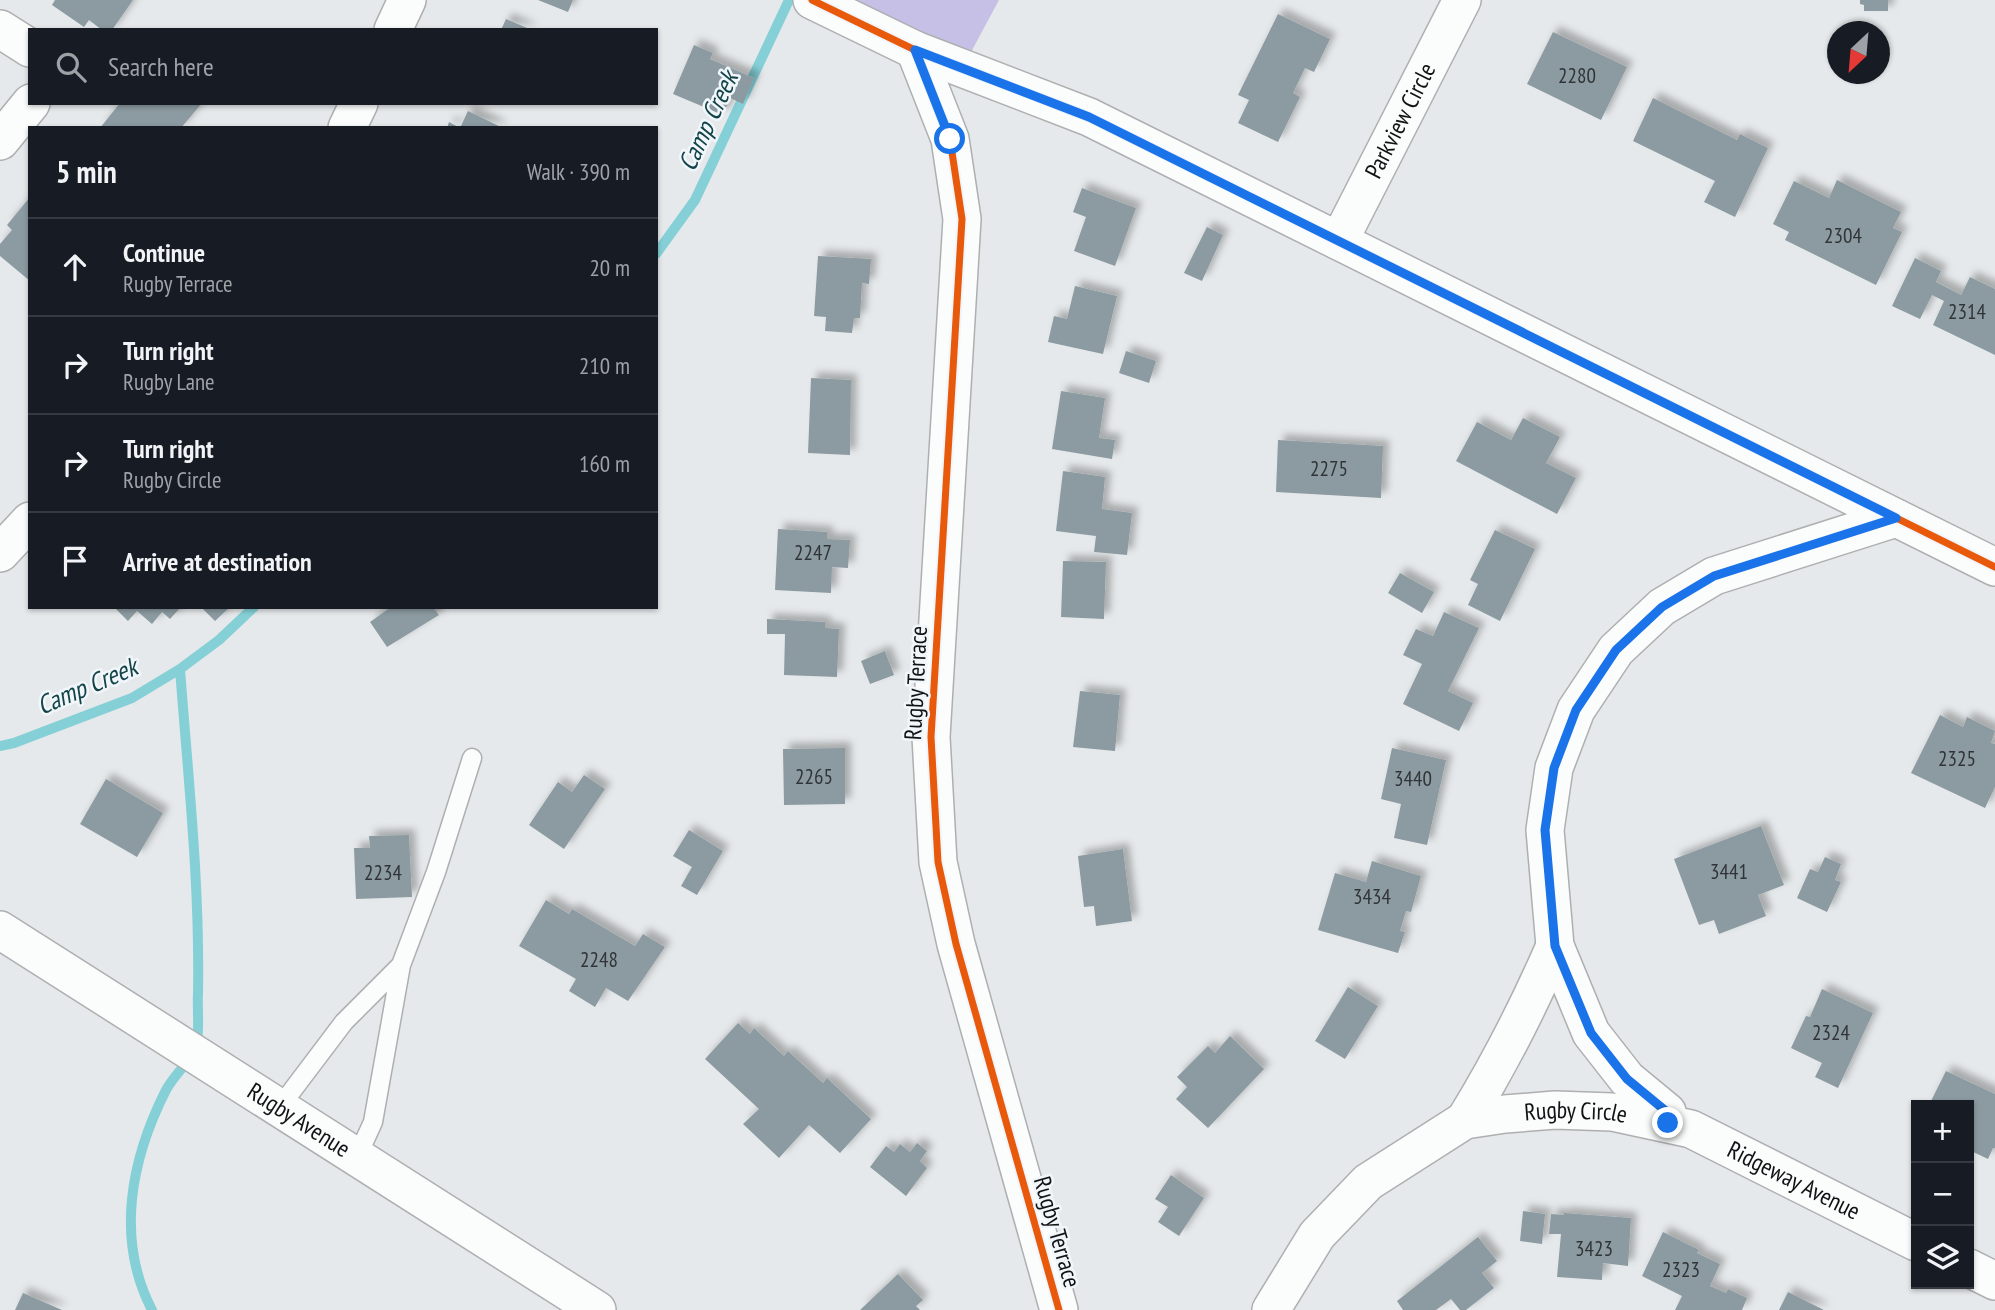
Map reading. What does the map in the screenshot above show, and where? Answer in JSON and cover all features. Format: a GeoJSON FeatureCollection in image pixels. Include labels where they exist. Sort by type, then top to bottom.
{"type":"FeatureCollection","features":[{"type":"Feature","properties":{"kind":"street"},"geometry":{"type":"LineString","coordinates":[[394,28],[407,0]]}},
{"type":"Feature","properties":{"kind":"street"},"geometry":{"type":"LineString","coordinates":[[812,0],[915,50],[1089,117],[1995,567]]}},
{"type":"Feature","properties":{"kind":"street","name":"Parkview Circle"},"geometry":{"type":"LineString","coordinates":[[1339,241],[1462,0]]}},
{"type":"Feature","properties":{"kind":"street"},"geometry":{"type":"LineString","coordinates":[[0,29],[28,47]]}},
{"type":"Feature","properties":{"kind":"street","name":"Rugby Terrace"},"geometry":{"type":"LineString","coordinates":[[915,50],[950,139],[962,219],[931,737],[938,862],[956,944],[1059,1310]]}},
{"type":"Feature","properties":{"kind":"street"},"geometry":{"type":"LineString","coordinates":[[0,141],[29,105]]}},
{"type":"Feature","properties":{"kind":"street"},"geometry":{"type":"LineString","coordinates":[[348,126],[358,105]]}},
{"type":"Feature","properties":{"kind":"street","name":"Rugby Circle"},"geometry":{"type":"LineString","coordinates":[[1270,1310],[1317,1235],[1368,1182],[1465,1119],[1555,1110],[1612,1112],[1668,1123],[1667,1112],[1627,1079],[1591,1033],[1555,946],[1545,830],[1554,768],[1576,710],[1616,650],[1662,607],[1714,576],[1896,518]]}},
{"type":"Feature","properties":{"kind":"street"},"geometry":{"type":"LineString","coordinates":[[0,553],[28,523]]}},
{"type":"Feature","properties":{"kind":"street","name":"Rugby Avenue"},"geometry":{"type":"LineString","coordinates":[[0,930],[597,1310]]}},
{"type":"Feature","properties":{"kind":"street"},"geometry":{"type":"LineString","coordinates":[[1465,1119],[1498,1067],[1524,1017],[1555,946]]}},
{"type":"Feature","properties":{"kind":"street","name":"Ridgeway Avenue"},"geometry":{"type":"LineString","coordinates":[[1668,1123],[1691,1129],[1911,1239]]}},
{"type":"Feature","properties":{"kind":"street"},"geometry":{"type":"LineString","coordinates":[[1974,1270],[1995,1281]]}},
{"type":"Feature","properties":{"kind":"lane"},"geometry":{"type":"LineString","coordinates":[[357,1157],[373,1122],[401,965],[436,872],[472,758]]}},
{"type":"Feature","properties":{"kind":"lane"},"geometry":{"type":"LineString","coordinates":[[279,1108],[344,1022],[401,965]]}},
{"type":"Feature","properties":{"kind":"shaded area"},"geometry":{"type":"Polygon","coordinates":[[[806,0],[999,0],[956,80],[806,0]]]}},
{"type":"Feature","properties":{"kind":"building"},"geometry":{"type":"Polygon","coordinates":[[[55,0],[133,0],[113,28],[99,28],[89,20],[84,27],[52,5],[55,0]]]}},
{"type":"Feature","properties":{"kind":"building"},"geometry":{"type":"Polygon","coordinates":[[[538,0],[573,0],[568,12],[538,0]]]}},
{"type":"Feature","properties":{"kind":"building"},"geometry":{"type":"Polygon","coordinates":[[[1860,0],[1888,0],[1888,11],[1864,11],[1860,0]]]}},
{"type":"Feature","properties":{"kind":"building"},"geometry":{"type":"Polygon","coordinates":[[[1278,14],[1330,39],[1314,72],[1305,68],[1293,93],[1300,97],[1278,142],[1238,123],[1249,100],[1238,95],[1278,14]]]}},
{"type":"Feature","properties":{"kind":"building"},"geometry":{"type":"Polygon","coordinates":[[[506,19],[527,28],[502,28],[506,19]]]}},
{"type":"Feature","properties":{"kind":"building"},"geometry":{"type":"Polygon","coordinates":[[[1553,32],[1627,67],[1601,120],[1527,84],[1553,32]]]}},
{"type":"Feature","properties":{"kind":"building"},"geometry":{"type":"Polygon","coordinates":[[[694,45],[713,53],[710,59],[754,78],[743,104],[730,98],[723,115],[673,94],[694,45]]]}},
{"type":"Feature","properties":{"kind":"building"},"geometry":{"type":"Polygon","coordinates":[[[1653,98],[1737,140],[1740,134],[1768,148],[1735,217],[1704,202],[1715,181],[1633,141],[1653,98]]]}},
{"type":"Feature","properties":{"kind":"building"},"geometry":{"type":"Polygon","coordinates":[[[118,105],[200,105],[183,126],[102,126],[118,105]]]}},
{"type":"Feature","properties":{"kind":"building"},"geometry":{"type":"Polygon","coordinates":[[[468,111],[499,126],[461,126],[468,111]]]}},
{"type":"Feature","properties":{"kind":"building"},"geometry":{"type":"Polygon","coordinates":[[[1837,180],[1901,212],[1893,228],[1902,232],[1876,285],[1785,240],[1789,232],[1773,224],[1794,181],[1829,198],[1837,180]]]}},
{"type":"Feature","properties":{"kind":"building"},"geometry":{"type":"Polygon","coordinates":[[[1082,188],[1136,208],[1115,266],[1074,251],[1086,217],[1073,212],[1082,188]]]}},
{"type":"Feature","properties":{"kind":"building"},"geometry":{"type":"Polygon","coordinates":[[[28,199],[28,279],[0,256],[0,244],[12,230],[7,225],[28,199]]]}},
{"type":"Feature","properties":{"kind":"building"},"geometry":{"type":"Polygon","coordinates":[[[1207,227],[1223,235],[1202,281],[1184,273],[1207,227]]]}},
{"type":"Feature","properties":{"kind":"building"},"geometry":{"type":"Polygon","coordinates":[[[818,256],[871,259],[869,284],[862,283],[860,318],[854,318],[852,333],[825,331],[826,317],[814,316],[818,256]]]}},
{"type":"Feature","properties":{"kind":"building"},"geometry":{"type":"Polygon","coordinates":[[[1915,258],[1941,271],[1936,282],[1961,295],[1970,277],[1995,289],[1995,355],[1933,325],[1944,301],[1932,295],[1920,319],[1892,306],[1915,258]]]}},
{"type":"Feature","properties":{"kind":"building"},"geometry":{"type":"Polygon","coordinates":[[[1075,286],[1117,296],[1103,354],[1048,342],[1054,316],[1067,319],[1075,286]]]}},
{"type":"Feature","properties":{"kind":"building"},"geometry":{"type":"Polygon","coordinates":[[[1126,351],[1156,361],[1149,383],[1119,373],[1126,351]]]}},
{"type":"Feature","properties":{"kind":"building"},"geometry":{"type":"Polygon","coordinates":[[[811,378],[851,380],[850,455],[808,453],[811,378]]]}},
{"type":"Feature","properties":{"kind":"building"},"geometry":{"type":"Polygon","coordinates":[[[1061,391],[1105,398],[1099,438],[1115,440],[1112,459],[1052,449],[1061,391]]]}},
{"type":"Feature","properties":{"kind":"building"},"geometry":{"type":"Polygon","coordinates":[[[1523,418],[1560,437],[1546,463],[1576,478],[1557,514],[1456,461],[1477,422],[1511,440],[1523,418]]]}},
{"type":"Feature","properties":{"kind":"building"},"geometry":{"type":"Polygon","coordinates":[[[1278,440],[1383,446],[1381,498],[1276,492],[1278,440]]]}},
{"type":"Feature","properties":{"kind":"building"},"geometry":{"type":"Polygon","coordinates":[[[1063,471],[1105,477],[1102,509],[1132,513],[1127,555],[1094,552],[1096,536],[1056,531],[1063,471]]]}},
{"type":"Feature","properties":{"kind":"building"},"geometry":{"type":"Polygon","coordinates":[[[778,529],[827,532],[827,539],[850,540],[848,568],[832,567],[831,593],[775,590],[778,529]]]}},
{"type":"Feature","properties":{"kind":"building"},"geometry":{"type":"Polygon","coordinates":[[[1495,530],[1535,549],[1500,621],[1468,605],[1478,584],[1470,580],[1495,530]]]}},
{"type":"Feature","properties":{"kind":"building"},"geometry":{"type":"Polygon","coordinates":[[[1063,561],[1106,562],[1104,619],[1061,617],[1063,561]]]}},
{"type":"Feature","properties":{"kind":"building"},"geometry":{"type":"Polygon","coordinates":[[[1400,573],[1434,592],[1422,613],[1388,593],[1400,573]]]}},
{"type":"Feature","properties":{"kind":"building"},"geometry":{"type":"Polygon","coordinates":[[[116,609],[179,609],[170,619],[162,612],[152,624],[137,611],[128,621],[116,609]]]}},
{"type":"Feature","properties":{"kind":"building"},"geometry":{"type":"Polygon","coordinates":[[[203,609],[228,609],[215,621],[203,609]]]}},
{"type":"Feature","properties":{"kind":"building"},"geometry":{"type":"Polygon","coordinates":[[[388,609],[434,609],[439,615],[387,647],[370,622],[388,609]]]}},
{"type":"Feature","properties":{"kind":"building"},"geometry":{"type":"Polygon","coordinates":[[[1444,612],[1479,628],[1448,691],[1473,703],[1459,731],[1403,704],[1422,664],[1403,655],[1416,629],[1433,636],[1444,612]]]}},
{"type":"Feature","properties":{"kind":"building"},"geometry":{"type":"Polygon","coordinates":[[[767,619],[825,622],[825,628],[839,629],[837,677],[784,675],[785,634],[767,634],[767,619]]]}},
{"type":"Feature","properties":{"kind":"building"},"geometry":{"type":"Polygon","coordinates":[[[885,651],[894,675],[870,684],[861,661],[885,651]]]}},
{"type":"Feature","properties":{"kind":"building"},"geometry":{"type":"Polygon","coordinates":[[[1080,691],[1120,695],[1115,751],[1073,747],[1080,691]]]}},
{"type":"Feature","properties":{"kind":"building"},"geometry":{"type":"Polygon","coordinates":[[[1940,715],[1963,727],[1967,717],[1995,731],[1991,743],[1995,744],[1995,787],[1985,808],[1911,773],[1940,715]]]}},
{"type":"Feature","properties":{"kind":"building"},"geometry":{"type":"Polygon","coordinates":[[[845,748],[845,804],[784,805],[783,749],[845,748]]]}},
{"type":"Feature","properties":{"kind":"building"},"geometry":{"type":"Polygon","coordinates":[[[1392,748],[1446,760],[1427,845],[1394,838],[1401,804],[1381,799],[1392,748]]]}},
{"type":"Feature","properties":{"kind":"building"},"geometry":{"type":"Polygon","coordinates":[[[584,775],[605,789],[564,849],[529,825],[558,782],[572,792],[584,775]]]}},
{"type":"Feature","properties":{"kind":"building"},"geometry":{"type":"Polygon","coordinates":[[[106,779],[163,813],[137,857],[80,824],[106,779]]]}},
{"type":"Feature","properties":{"kind":"building"},"geometry":{"type":"Polygon","coordinates":[[[1761,826],[1784,885],[1758,895],[1766,916],[1719,934],[1714,920],[1699,925],[1674,859],[1761,826]]]}},
{"type":"Feature","properties":{"kind":"building"},"geometry":{"type":"Polygon","coordinates":[[[689,830],[723,851],[697,895],[681,886],[692,867],[673,856],[689,830]]]}},
{"type":"Feature","properties":{"kind":"building"},"geometry":{"type":"Polygon","coordinates":[[[409,835],[412,897],[356,899],[354,848],[370,848],[369,836],[409,835]]]}},
{"type":"Feature","properties":{"kind":"building"},"geometry":{"type":"Polygon","coordinates":[[[1123,849],[1132,921],[1096,926],[1094,906],[1084,907],[1078,856],[1123,849]]]}},
{"type":"Feature","properties":{"kind":"building"},"geometry":{"type":"Polygon","coordinates":[[[1825,857],[1841,864],[1835,880],[1841,882],[1827,912],[1797,898],[1810,869],[1818,872],[1825,857]]]}},
{"type":"Feature","properties":{"kind":"building"},"geometry":{"type":"Polygon","coordinates":[[[1372,861],[1421,876],[1411,912],[1406,911],[1400,931],[1405,932],[1398,953],[1318,930],[1335,873],[1366,882],[1372,861]]]}},
{"type":"Feature","properties":{"kind":"building"},"geometry":{"type":"Polygon","coordinates":[[[546,900],[569,914],[572,909],[635,946],[643,934],[665,947],[628,1001],[606,988],[595,1007],[569,991],[576,979],[519,946],[546,900]]]}},
{"type":"Feature","properties":{"kind":"building"},"geometry":{"type":"Polygon","coordinates":[[[1348,987],[1378,1006],[1345,1059],[1315,1041],[1348,987]]]}},
{"type":"Feature","properties":{"kind":"building"},"geometry":{"type":"Polygon","coordinates":[[[1822,989],[1873,1013],[1838,1088],[1815,1077],[1822,1063],[1791,1048],[1806,1016],[1810,1017],[1822,989]]]}},
{"type":"Feature","properties":{"kind":"building"},"geometry":{"type":"Polygon","coordinates":[[[738,1023],[750,1034],[754,1028],[784,1056],[788,1051],[823,1083],[827,1078],[871,1119],[840,1153],[809,1125],[779,1158],[743,1124],[759,1109],[705,1059],[738,1023]]]}},
{"type":"Feature","properties":{"kind":"building"},"geometry":{"type":"Polygon","coordinates":[[[1230,1036],[1264,1069],[1208,1128],[1176,1099],[1187,1087],[1177,1077],[1208,1046],[1215,1053],[1230,1036]]]}},
{"type":"Feature","properties":{"kind":"building"},"geometry":{"type":"Polygon","coordinates":[[[1946,1071],[1995,1094],[1995,1148],[1988,1159],[1974,1152],[1974,1100],[1932,1100],[1946,1071]]]}},
{"type":"Feature","properties":{"kind":"building"},"geometry":{"type":"Polygon","coordinates":[[[917,1143],[927,1151],[920,1161],[927,1168],[906,1196],[870,1167],[886,1146],[894,1152],[900,1144],[910,1152],[917,1143]]]}},
{"type":"Feature","properties":{"kind":"building"},"geometry":{"type":"Polygon","coordinates":[[[1171,1175],[1204,1198],[1179,1236],[1158,1222],[1168,1207],[1155,1199],[1171,1175]]]}},
{"type":"Feature","properties":{"kind":"building"},"geometry":{"type":"Polygon","coordinates":[[[1523,1211],[1545,1214],[1542,1244],[1520,1241],[1523,1211]]]}},
{"type":"Feature","properties":{"kind":"building"},"geometry":{"type":"Polygon","coordinates":[[[1551,1214],[1631,1218],[1628,1266],[1603,1263],[1602,1280],[1557,1277],[1561,1234],[1549,1234],[1551,1214]]]}},
{"type":"Feature","properties":{"kind":"building"},"geometry":{"type":"Polygon","coordinates":[[[1663,1232],[1720,1264],[1710,1286],[1726,1293],[1728,1289],[1747,1298],[1742,1310],[1675,1310],[1682,1296],[1642,1276],[1663,1232]]]}},
{"type":"Feature","properties":{"kind":"building"},"geometry":{"type":"Polygon","coordinates":[[[1478,1237],[1497,1261],[1482,1273],[1494,1288],[1466,1310],[1460,1310],[1451,1299],[1436,1310],[1403,1310],[1397,1301],[1478,1237]]]}},
{"type":"Feature","properties":{"kind":"building"},"geometry":{"type":"Polygon","coordinates":[[[898,1274],[923,1300],[916,1306],[920,1310],[860,1310],[898,1274]]]}},
{"type":"Feature","properties":{"kind":"building"},"geometry":{"type":"Polygon","coordinates":[[[1788,1292],[1824,1310],[1779,1310],[1788,1292]]]}},
{"type":"Feature","properties":{"kind":"building"},"geometry":{"type":"Polygon","coordinates":[[[23,1293],[62,1310],[15,1310],[23,1293]]]}},
{"type":"Feature","properties":{"kind":"waterway","name":"Camp Creek"},"geometry":{"type":"LineString","coordinates":[[658,251],[695,200],[789,0]]}},
{"type":"Feature","properties":{"kind":"waterway","name":"Camp Creek"},"geometry":{"type":"LineString","coordinates":[[0,746],[132,698],[180,669],[219,640],[252,609]]}},
{"type":"Feature","properties":{"kind":"waterway"},"geometry":{"type":"LineString","coordinates":[[152,1310],[134,1255],[131,1227],[136,1171],[154,1116],[169,1084],[193,1052],[198,1035],[195,871],[180,669]]}},
{"type":"Feature","properties":{"kind":"cycle path"},"geometry":{"type":"LineString","coordinates":[[812,0],[915,50],[1089,117],[1995,567]]}},
{"type":"Feature","properties":{"kind":"cycle path"},"geometry":{"type":"LineString","coordinates":[[915,50],[950,139],[962,219],[931,737],[938,862],[956,944],[1059,1310]]}},
{"type":"Feature","properties":{"kind":"route"},"geometry":{"type":"LineString","coordinates":[[950,139],[915,50],[1089,117],[1896,518],[1714,576],[1662,607],[1616,650],[1576,710],[1554,768],[1545,830],[1555,946],[1591,1033],[1627,1079],[1667,1112],[1668,1123]]}}]}
